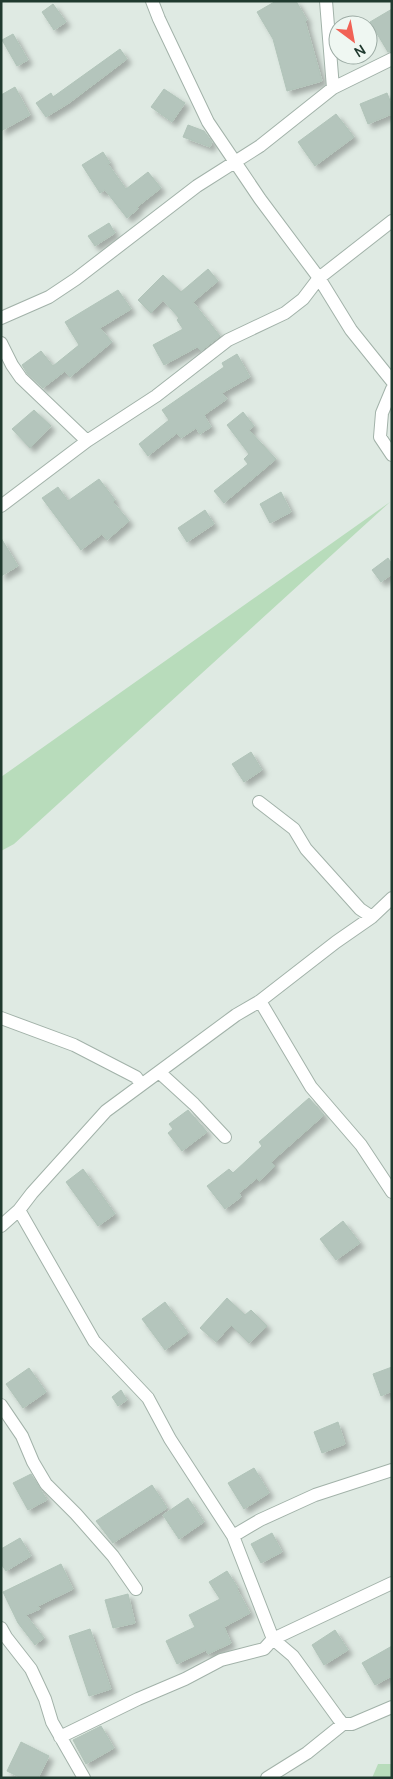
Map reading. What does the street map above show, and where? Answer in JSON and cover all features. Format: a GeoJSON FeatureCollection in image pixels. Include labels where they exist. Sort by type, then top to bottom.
{"type":"FeatureCollection","features":[{"type":"Feature","properties":{"kind":"street"},"geometry":{"type":"LineString","coordinates":[[152,1],[208,122],[260,199],[319,278],[351,330],[392,381]]}},
{"type":"Feature","properties":{"kind":"street"},"geometry":{"type":"LineString","coordinates":[[326,1],[333,88]]}},
{"type":"Feature","properties":{"kind":"street"},"geometry":{"type":"LineString","coordinates":[[1,318],[49,297],[196,186],[260,146],[333,88],[392,60]]}},
{"type":"Feature","properties":{"kind":"street"},"geometry":{"type":"LineString","coordinates":[[1,506],[87,440],[156,396],[228,340],[285,313],[303,299],[319,278],[392,221]]}},
{"type":"Feature","properties":{"kind":"street"},"geometry":{"type":"LineString","coordinates":[[1,343],[21,378],[87,440]]}},
{"type":"Feature","properties":{"kind":"street"},"geometry":{"type":"LineString","coordinates":[[392,388],[382,413],[380,437],[392,455]]}},
{"type":"Feature","properties":{"kind":"street"},"geometry":{"type":"LineString","coordinates":[[258,802],[294,828],[306,848],[360,909],[372,916]]}},
{"type":"Feature","properties":{"kind":"street"},"geometry":{"type":"LineString","coordinates":[[1,1226],[19,1210],[106,1111],[236,1015],[260,1001],[372,916],[392,898]]}},
{"type":"Feature","properties":{"kind":"street"},"geometry":{"type":"LineString","coordinates":[[260,1001],[311,1087],[361,1145],[392,1192]]}},
{"type":"Feature","properties":{"kind":"street"},"geometry":{"type":"LineString","coordinates":[[1,1018],[74,1045],[136,1076],[141,1084]]}},
{"type":"Feature","properties":{"kind":"street"},"geometry":{"type":"LineString","coordinates":[[159,1072],[194,1104],[225,1138]]}},
{"type":"Feature","properties":{"kind":"street"},"geometry":{"type":"LineString","coordinates":[[19,1210],[94,1341],[148,1398],[170,1439],[233,1536],[273,1639],[293,1656],[343,1724]]}},
{"type":"Feature","properties":{"kind":"street"},"geometry":{"type":"LineString","coordinates":[[1,1405],[22,1436],[33,1462],[46,1484],[76,1514],[113,1556],[136,1589]]}},
{"type":"Feature","properties":{"kind":"street"},"geometry":{"type":"LineString","coordinates":[[233,1536],[260,1520],[314,1495],[392,1470]]}},
{"type":"Feature","properties":{"kind":"street"},"geometry":{"type":"LineString","coordinates":[[60,1737],[138,1699],[185,1679],[221,1660],[264,1649],[273,1639],[392,1583]]}},
{"type":"Feature","properties":{"kind":"street"},"geometry":{"type":"LineString","coordinates":[[1,1628],[31,1670],[60,1737],[84,1778]]}},
{"type":"Feature","properties":{"kind":"street"},"geometry":{"type":"LineString","coordinates":[[267,1778],[307,1753],[343,1724],[352,1724],[392,1707]]}},
{"type":"Feature","properties":{"kind":"green space"},"geometry":{"type":"Polygon","coordinates":[[[390,502],[14,844],[1,851],[1,777],[390,502]]]}},
{"type":"Feature","properties":{"kind":"green space"},"geometry":{"type":"Polygon","coordinates":[[[378,1764],[392,1764],[392,1778],[372,1778],[378,1764]]]}},
{"type":"Feature","properties":{"kind":"building"},"geometry":{"type":"Polygon","coordinates":[[[276,1],[296,1],[307,20],[305,21],[322,81],[287,91],[273,39],[257,12],[276,1]]]}},
{"type":"Feature","properties":{"kind":"building"},"geometry":{"type":"Polygon","coordinates":[[[53,4],[66,22],[54,30],[42,12],[53,4]]]}},
{"type":"Feature","properties":{"kind":"building"},"geometry":{"type":"Polygon","coordinates":[[[392,9],[392,51],[388,52],[378,35],[378,17],[392,9]]]}},
{"type":"Feature","properties":{"kind":"building"},"geometry":{"type":"Polygon","coordinates":[[[13,34],[28,60],[17,66],[2,40],[13,34]]]}},
{"type":"Feature","properties":{"kind":"building"},"geometry":{"type":"Polygon","coordinates":[[[120,49],[127,59],[69,103],[46,117],[36,103],[51,93],[53,97],[120,49]]]}},
{"type":"Feature","properties":{"kind":"building"},"geometry":{"type":"Polygon","coordinates":[[[15,87],[30,115],[1,131],[1,95],[15,87]]]}},
{"type":"Feature","properties":{"kind":"building"},"geometry":{"type":"Polygon","coordinates":[[[164,89],[185,103],[172,122],[151,107],[164,89]]]}},
{"type":"Feature","properties":{"kind":"building"},"geometry":{"type":"Polygon","coordinates":[[[387,93],[392,106],[392,114],[368,124],[360,104],[387,93]]]}},
{"type":"Feature","properties":{"kind":"building"},"geometry":{"type":"Polygon","coordinates":[[[336,114],[354,137],[315,166],[298,142],[336,114]]]}},
{"type":"Feature","properties":{"kind":"building"},"geometry":{"type":"Polygon","coordinates":[[[188,125],[204,131],[212,142],[210,147],[183,137],[188,125]]]}},
{"type":"Feature","properties":{"kind":"building"},"geometry":{"type":"Polygon","coordinates":[[[103,152],[110,163],[108,164],[126,189],[148,172],[161,188],[137,207],[138,209],[127,218],[105,190],[100,193],[82,165],[103,152]]]}},
{"type":"Feature","properties":{"kind":"building"},"geometry":{"type":"Polygon","coordinates":[[[109,223],[115,233],[95,246],[88,236],[109,223]]]}},
{"type":"Feature","properties":{"kind":"building"},"geometry":{"type":"Polygon","coordinates":[[[208,269],[218,281],[193,302],[220,336],[201,351],[197,347],[164,365],[153,345],[183,329],[177,320],[179,318],[163,300],[151,313],[138,300],[163,275],[181,292],[208,269]]]}},
{"type":"Feature","properties":{"kind":"building"},"geometry":{"type":"Polygon","coordinates":[[[118,290],[131,309],[100,328],[112,342],[70,377],[65,371],[43,388],[27,373],[22,365],[41,351],[53,366],[79,345],[65,322],[118,290]]]}},
{"type":"Feature","properties":{"kind":"building"},"geometry":{"type":"Polygon","coordinates":[[[237,354],[250,377],[222,393],[227,399],[204,415],[211,427],[200,434],[196,428],[181,438],[177,433],[148,456],[139,444],[169,420],[162,410],[224,367],[222,363],[237,354]]]}},
{"type":"Feature","properties":{"kind":"building"},"geometry":{"type":"Polygon","coordinates":[[[34,410],[51,426],[30,448],[12,429],[34,410]]]}},
{"type":"Feature","properties":{"kind":"building"},"geometry":{"type":"Polygon","coordinates":[[[243,412],[254,426],[249,430],[276,459],[224,503],[214,491],[248,464],[244,459],[249,454],[227,425],[243,412]]]}},
{"type":"Feature","properties":{"kind":"building"},"geometry":{"type":"Polygon","coordinates":[[[99,479],[115,500],[113,502],[129,521],[107,540],[102,534],[81,550],[42,498],[58,487],[68,501],[99,479]]]}},
{"type":"Feature","properties":{"kind":"building"},"geometry":{"type":"Polygon","coordinates":[[[281,492],[291,512],[270,523],[260,504],[281,492]]]}},
{"type":"Feature","properties":{"kind":"building"},"geometry":{"type":"Polygon","coordinates":[[[205,510],[214,524],[187,542],[178,528],[205,510]]]}},
{"type":"Feature","properties":{"kind":"building"},"geometry":{"type":"Polygon","coordinates":[[[1,538],[18,566],[1,576],[1,538]]]}},
{"type":"Feature","properties":{"kind":"building"},"geometry":{"type":"Polygon","coordinates":[[[388,558],[392,564],[392,574],[381,582],[372,570],[388,558]]]}},
{"type":"Feature","properties":{"kind":"building"},"geometry":{"type":"Polygon","coordinates":[[[251,752],[262,770],[244,782],[232,764],[251,752]]]}},
{"type":"Feature","properties":{"kind":"building"},"geometry":{"type":"Polygon","coordinates":[[[309,1098],[324,1115],[271,1162],[275,1166],[259,1181],[257,1178],[239,1193],[241,1197],[225,1209],[207,1186],[229,1169],[233,1173],[262,1146],[259,1142],[309,1098]]]}},
{"type":"Feature","properties":{"kind":"building"},"geometry":{"type":"Polygon","coordinates":[[[188,1110],[207,1132],[182,1151],[168,1133],[173,1129],[169,1124],[188,1110]]]}},
{"type":"Feature","properties":{"kind":"building"},"geometry":{"type":"Polygon","coordinates":[[[83,1169],[115,1214],[98,1226],[66,1182],[83,1169]]]}},
{"type":"Feature","properties":{"kind":"building"},"geometry":{"type":"Polygon","coordinates":[[[343,1221],[360,1243],[336,1260],[320,1239],[343,1221]]]}},
{"type":"Feature","properties":{"kind":"building"},"geometry":{"type":"Polygon","coordinates":[[[227,1298],[245,1315],[251,1310],[267,1326],[249,1343],[231,1325],[216,1342],[200,1328],[227,1298]]]}},
{"type":"Feature","properties":{"kind":"building"},"geometry":{"type":"Polygon","coordinates":[[[165,1302],[188,1333],[165,1350],[142,1319],[165,1302]]]}},
{"type":"Feature","properties":{"kind":"building"},"geometry":{"type":"Polygon","coordinates":[[[392,1367],[392,1391],[381,1396],[373,1374],[392,1367]]]}},
{"type":"Feature","properties":{"kind":"building"},"geometry":{"type":"Polygon","coordinates":[[[29,1368],[46,1392],[23,1408],[6,1384],[29,1368]]]}},
{"type":"Feature","properties":{"kind":"building"},"geometry":{"type":"Polygon","coordinates":[[[121,1390],[127,1400],[118,1406],[112,1397],[121,1390]]]}},
{"type":"Feature","properties":{"kind":"building"},"geometry":{"type":"Polygon","coordinates":[[[338,1422],[345,1444],[322,1453],[314,1432],[338,1422]]]}},
{"type":"Feature","properties":{"kind":"building"},"geometry":{"type":"Polygon","coordinates":[[[254,1468],[269,1493],[244,1509],[228,1483],[254,1468]]]}},
{"type":"Feature","properties":{"kind":"building"},"geometry":{"type":"Polygon","coordinates":[[[31,1474],[47,1500],[28,1510],[13,1483],[31,1474]]]}},
{"type":"Feature","properties":{"kind":"building"},"geometry":{"type":"Polygon","coordinates":[[[152,1485],[167,1508],[113,1543],[96,1521],[152,1485]]]}},
{"type":"Feature","properties":{"kind":"building"},"geometry":{"type":"Polygon","coordinates":[[[188,1498],[204,1522],[179,1539],[163,1515],[188,1498]]]}},
{"type":"Feature","properties":{"kind":"building"},"geometry":{"type":"Polygon","coordinates":[[[272,1533],[282,1552],[261,1563],[251,1544],[272,1533]]]}},
{"type":"Feature","properties":{"kind":"building"},"geometry":{"type":"Polygon","coordinates":[[[20,1538],[31,1556],[6,1571],[1,1564],[1,1549],[20,1538]]]}},
{"type":"Feature","properties":{"kind":"building"},"geometry":{"type":"Polygon","coordinates":[[[61,1564],[73,1589],[38,1606],[40,1609],[26,1615],[44,1638],[35,1645],[18,1623],[3,1592],[61,1564]]]}},
{"type":"Feature","properties":{"kind":"building"},"geometry":{"type":"Polygon","coordinates":[[[227,1571],[250,1613],[224,1627],[231,1643],[208,1654],[206,1650],[177,1664],[166,1641],[195,1627],[189,1615],[220,1599],[209,1582],[227,1571]]]}},
{"type":"Feature","properties":{"kind":"building"},"geometry":{"type":"Polygon","coordinates":[[[128,1594],[135,1623],[113,1628],[105,1600],[128,1594]]]}},
{"type":"Feature","properties":{"kind":"building"},"geometry":{"type":"Polygon","coordinates":[[[90,1629],[111,1689],[89,1696],[69,1636],[90,1629]]]}},
{"type":"Feature","properties":{"kind":"building"},"geometry":{"type":"Polygon","coordinates":[[[335,1630],[348,1650],[324,1665],[312,1645],[335,1630]]]}},
{"type":"Feature","properties":{"kind":"building"},"geometry":{"type":"Polygon","coordinates":[[[392,1646],[392,1676],[375,1685],[362,1663],[392,1646]]]}},
{"type":"Feature","properties":{"kind":"building"},"geometry":{"type":"Polygon","coordinates":[[[101,1726],[114,1748],[86,1764],[73,1740],[101,1726]]]}},
{"type":"Feature","properties":{"kind":"building"},"geometry":{"type":"Polygon","coordinates":[[[21,1742],[49,1756],[38,1778],[21,1778],[7,1771],[21,1742]]]}}]}
